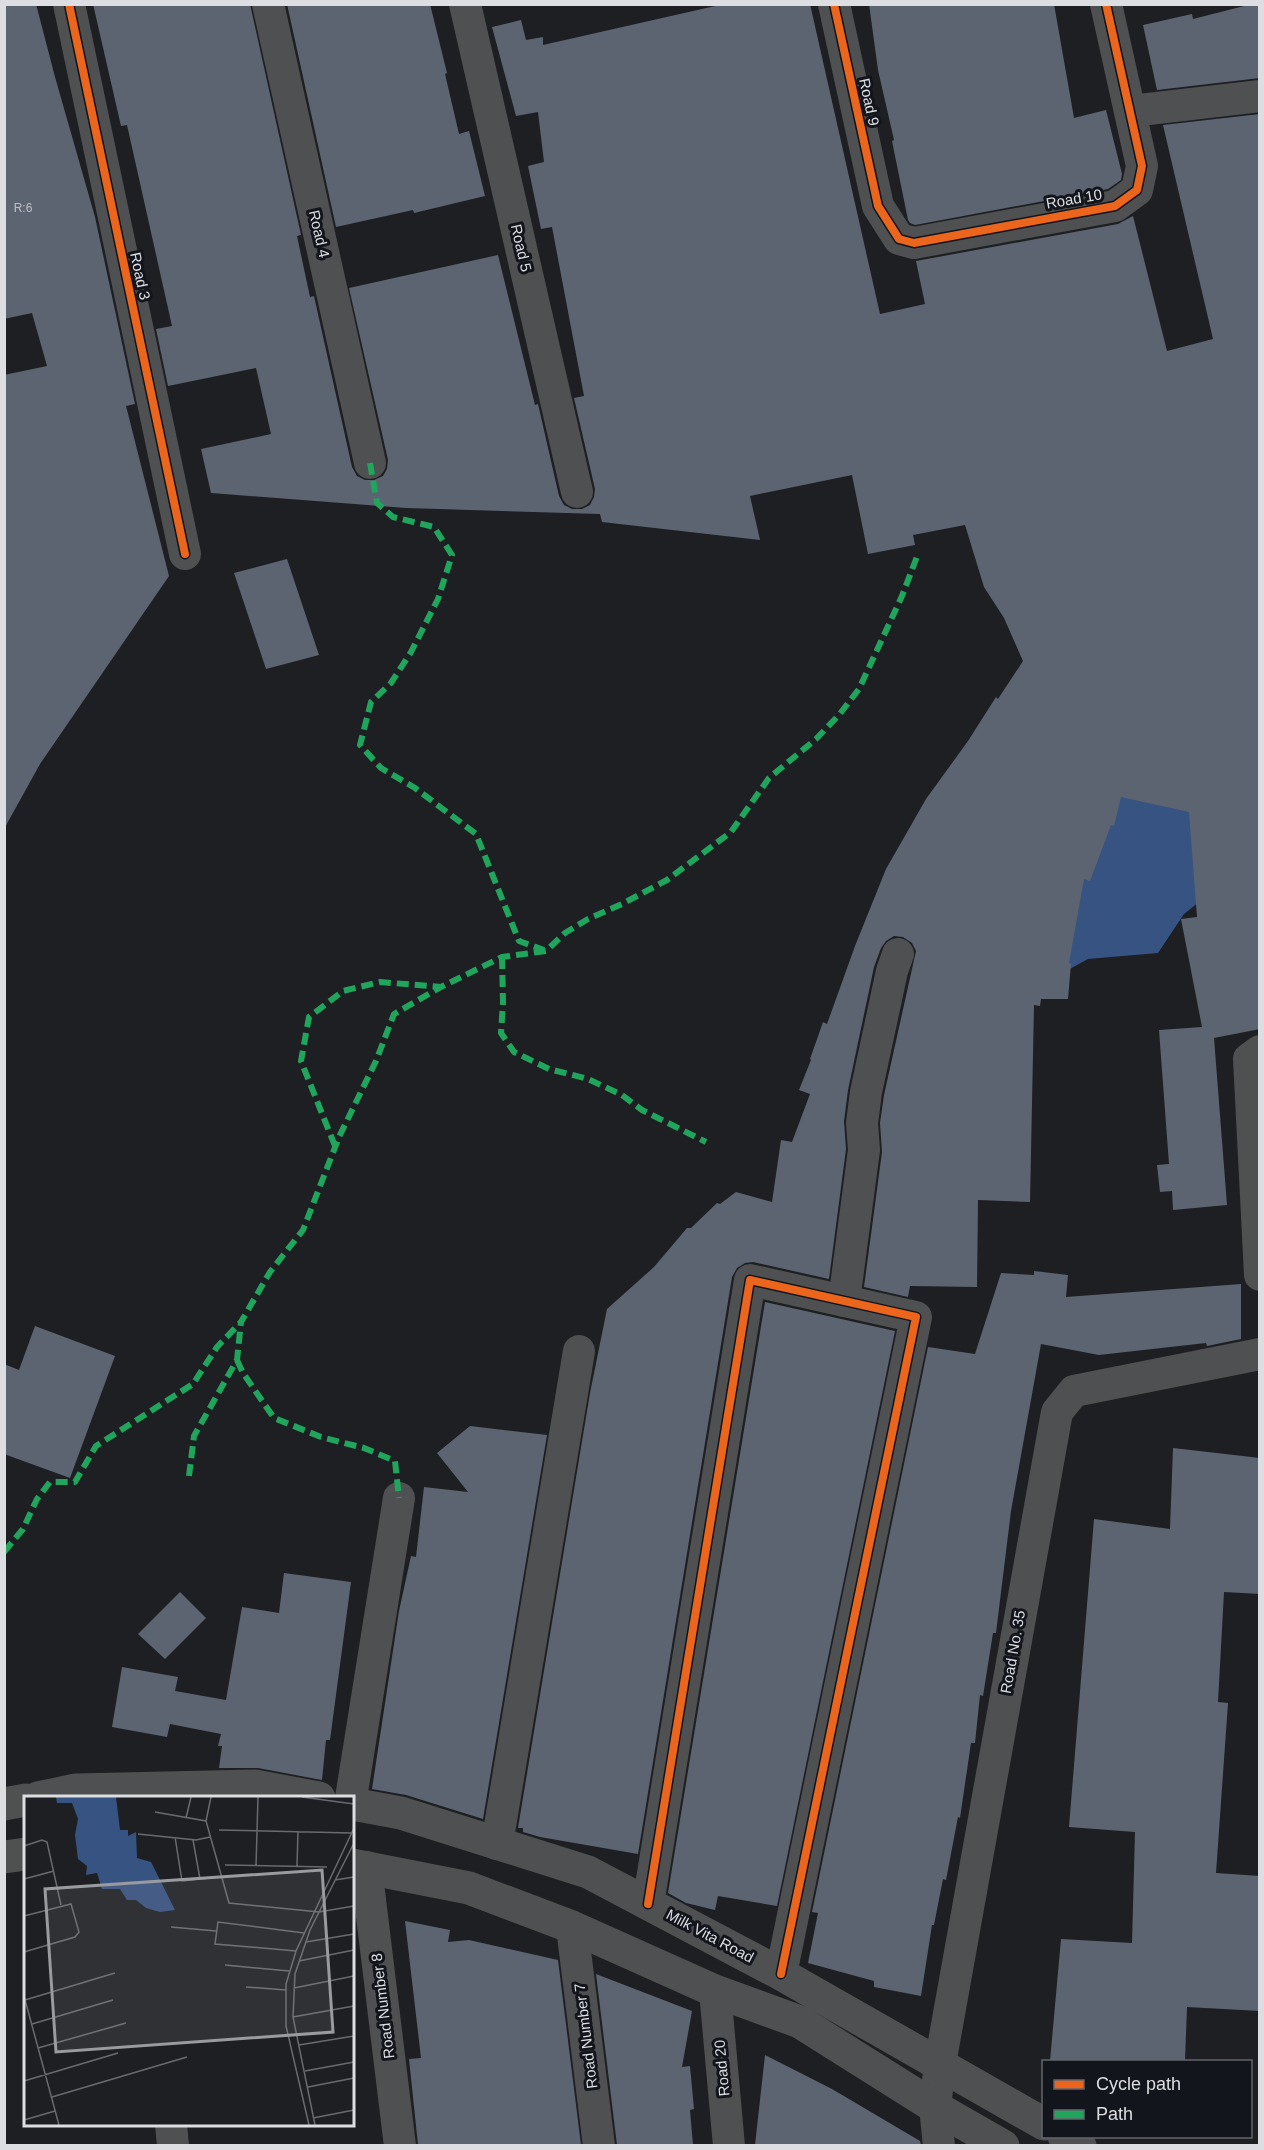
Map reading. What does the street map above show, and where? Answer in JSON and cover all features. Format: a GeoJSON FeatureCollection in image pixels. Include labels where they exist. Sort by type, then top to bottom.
{"type":"FeatureCollection","features":[{"type":"Feature","properties":{"kind":"street","name":"Road 3"},"geometry":{"type":"LineString","coordinates":[[69,4],[185,554]]}},
{"type":"Feature","properties":{"kind":"street","name":"Road 4"},"geometry":{"type":"LineString","coordinates":[[268,4],[370,463]]}},
{"type":"Feature","properties":{"kind":"street","name":"Road 5"},"geometry":{"type":"LineString","coordinates":[[465,4],[577,492]]}},
{"type":"Feature","properties":{"kind":"street","name":"Road 9"},"geometry":{"type":"LineString","coordinates":[[834,4],[878,206]]}},
{"type":"Feature","properties":{"kind":"street","name":"Road 10"},"geometry":{"type":"LineString","coordinates":[[878,206],[899,238],[914,243],[1115,206],[1137,190],[1142,166],[1106,4]]}},
{"type":"Feature","properties":{"kind":"street"},"geometry":{"type":"LineString","coordinates":[[1131,111],[1260,96]]}},
{"type":"Feature","properties":{"kind":"street"},"geometry":{"type":"LineString","coordinates":[[844,1301],[864,1150],[862,1123],[866,1092],[892,971],[898,954]]}},
{"type":"Feature","properties":{"kind":"street"},"geometry":{"type":"LineString","coordinates":[[1260,1051],[1249,1059],[1258,1200],[1260,1275]]}},
{"type":"Feature","properties":{"kind":"street"},"geometry":{"type":"LineString","coordinates":[[648,1904],[750,1280],[916,1317],[781,1974]]}},
{"type":"Feature","properties":{"kind":"street"},"geometry":{"type":"LineString","coordinates":[[497,1844],[579,1351]]}},
{"type":"Feature","properties":{"kind":"street","name":"Road No. 35"},"geometry":{"type":"LineString","coordinates":[[935,2107],[940,2064],[1057,1412],[1074,1391],[1260,1354]]}},
{"type":"Feature","properties":{"kind":"street"},"geometry":{"type":"LineString","coordinates":[[351,1796],[399,1498]]}},
{"type":"Feature","properties":{"kind":"street"},"geometry":{"type":"LineString","coordinates":[[43,1796],[76,1790],[255,1786],[313,1796]]}},
{"type":"Feature","properties":{"kind":"street"},"geometry":{"type":"LineString","coordinates":[[4,1804],[24,1800]]}},
{"type":"Feature","properties":{"kind":"street","name":"Milk Vita Road"},"geometry":{"type":"LineString","coordinates":[[354,1804],[401,1813],[588,1872],[781,1974],[1042,2123]]}},
{"type":"Feature","properties":{"kind":"street"},"geometry":{"type":"LineString","coordinates":[[4,1857],[24,1854]]}},
{"type":"Feature","properties":{"kind":"street"},"geometry":{"type":"LineString","coordinates":[[359,1866],[469,1888],[572,1927],[715,1990],[800,2022],[935,2107],[1003,2145]]}},
{"type":"Feature","properties":{"kind":"street","name":"Road Number 8"},"geometry":{"type":"LineString","coordinates":[[359,1866],[400,2145]]}},
{"type":"Feature","properties":{"kind":"street","name":"Road Number 7"},"geometry":{"type":"LineString","coordinates":[[572,1927],[599,2145]]}},
{"type":"Feature","properties":{"kind":"street","name":"Road 20"},"geometry":{"type":"LineString","coordinates":[[715,1990],[729,2145]]}},
{"type":"Feature","properties":{"kind":"street"},"geometry":{"type":"LineString","coordinates":[[935,2107],[939,2145]]}},
{"type":"Feature","properties":{"kind":"street"},"geometry":{"type":"LineString","coordinates":[[171,2126],[173,2145]]}},
{"type":"Feature","properties":{"kind":"water"},"geometry":{"type":"Polygon","coordinates":[[[1136,624],[1213,891],[1184,914],[1158,953],[1088,959],[1028,992],[1136,624]]]}},
{"type":"Feature","properties":{"kind":"building"},"geometry":{"type":"Polygon","coordinates":[[[4,4],[36,4],[95,217],[135,404],[126,406],[169,576],[40,764],[4,829],[4,375],[47,366],[32,313],[4,319],[4,4]]]}},
{"type":"Feature","properties":{"kind":"building"},"geometry":{"type":"Polygon","coordinates":[[[93,4],[250,4],[301,235],[297,236],[310,297],[314,296],[352,467],[357,476],[365,480],[374,480],[383,476],[388,460],[349,288],[498,255],[535,405],[538,404],[559,496],[564,505],[572,509],[582,509],[590,505],[595,489],[574,398],[584,396],[552,227],[541,229],[528,166],[544,162],[538,112],[516,116],[492,27],[521,20],[526,40],[543,37],[543,45],[724,4],[810,4],[880,314],[925,304],[916,261],[1118,224],[1133,216],[1167,351],[1213,339],[1163,125],[1260,114],[1260,1029],[1214,1038],[1227,1205],[1173,1210],[1172,1191],[1160,1192],[1157,1165],[1169,1164],[1159,1030],[1202,1027],[1181,919],[1197,917],[1189,812],[1121,797],[1114,826],[1111,825],[1090,881],[1084,879],[1069,963],[1071,964],[1068,999],[1041,999],[1040,1006],[1034,1005],[1030,1202],[978,1200],[977,1287],[910,1286],[908,1297],[864,1287],[882,1152],[880,1123],[884,1095],[916,951],[912,943],[903,937],[894,936],[886,941],[874,967],[848,1090],[844,1121],[846,1149],[829,1279],[753,1262],[745,1263],[737,1268],[732,1277],[638,1854],[540,1837],[523,1832],[523,1828],[518,1828],[590,1393],[607,1309],[654,1267],[687,1228],[691,1228],[717,1203],[720,1204],[736,1192],[772,1202],[781,1140],[792,1142],[810,1094],[799,1090],[823,1022],[827,1024],[886,869],[926,799],[1023,661],[1004,618],[984,587],[965,525],[913,535],[915,545],[868,554],[852,475],[750,496],[760,540],[602,522],[600,514],[406,508],[211,493],[201,449],[271,434],[256,368],[168,386],[156,329],[172,326],[127,125],[121,126],[93,4]]]}},
{"type":"Feature","properties":{"kind":"building"},"geometry":{"type":"Polygon","coordinates":[[[287,4],[430,4],[459,134],[469,131],[485,196],[414,213],[413,210],[336,227],[287,4]]]}},
{"type":"Feature","properties":{"kind":"building"},"geometry":{"type":"Polygon","coordinates":[[[869,4],[1054,4],[1074,118],[1106,110],[1122,174],[1121,180],[1108,189],[915,225],[910,223],[878,70],[869,4]]]}},
{"type":"Feature","properties":{"kind":"building"},"geometry":{"type":"Polygon","coordinates":[[[1260,4],[1260,78],[1157,90],[1143,25],[1192,14],[1193,19],[1260,4]]]}},
{"type":"Feature","properties":{"kind":"building"},"geometry":{"type":"Polygon","coordinates":[[[287,559],[319,655],[266,669],[234,573],[287,559]]]}},
{"type":"Feature","properties":{"kind":"building"},"geometry":{"type":"Polygon","coordinates":[[[1034,1271],[1068,1275],[1066,1297],[1241,1284],[1241,1339],[1207,1346],[1206,1343],[1099,1355],[1041,1344],[1011,1511],[996,1633],[993,1633],[983,1696],[980,1695],[975,1743],[971,1743],[960,1818],[958,1817],[946,1880],[943,1879],[934,1925],[932,1925],[921,1996],[874,1987],[874,1981],[808,1963],[818,1913],[812,1912],[928,1347],[975,1354],[1001,1273],[1034,1275],[1034,1271]]]}},
{"type":"Feature","properties":{"kind":"building"},"geometry":{"type":"Polygon","coordinates":[[[765,1302],[895,1331],[777,1906],[718,1896],[715,1910],[686,1903],[668,1893],[765,1302]]]}},
{"type":"Feature","properties":{"kind":"building"},"geometry":{"type":"Polygon","coordinates":[[[35,1326],[115,1356],[70,1478],[4,1454],[4,1364],[19,1370],[35,1326]]]}},
{"type":"Feature","properties":{"kind":"building"},"geometry":{"type":"Polygon","coordinates":[[[470,1426],[547,1435],[483,1819],[406,1795],[372,1789],[399,1611],[411,1556],[416,1557],[424,1487],[468,1492],[437,1453],[470,1426]]]}},
{"type":"Feature","properties":{"kind":"building"},"geometry":{"type":"Polygon","coordinates":[[[1173,1448],[1260,1458],[1260,1594],[1224,1592],[1218,1702],[1228,1703],[1216,1873],[1260,1876],[1260,2011],[1187,2007],[1185,2060],[1050,2060],[1061,1939],[1132,1943],[1135,1832],[1069,1827],[1094,1519],[1170,1529],[1173,1448]]]}},
{"type":"Feature","properties":{"kind":"building"},"geometry":{"type":"Polygon","coordinates":[[[284,1573],[351,1582],[330,1740],[326,1740],[322,1780],[258,1768],[219,1768],[222,1746],[218,1746],[221,1734],[170,1724],[167,1737],[112,1727],[122,1667],[178,1677],[175,1691],[226,1700],[242,1607],[279,1613],[284,1573]]]}},
{"type":"Feature","properties":{"kind":"building"},"geometry":{"type":"Polygon","coordinates":[[[180,1592],[206,1618],[165,1659],[138,1634],[180,1592]]]}},
{"type":"Feature","properties":{"kind":"building"},"geometry":{"type":"Polygon","coordinates":[[[405,1921],[450,1930],[448,1942],[469,1940],[558,1960],[581,2145],[418,2145],[409,2059],[421,2058],[405,1921]]]}},
{"type":"Feature","properties":{"kind":"building"},"geometry":{"type":"Polygon","coordinates":[[[596,1974],[692,2011],[682,2067],[690,2066],[694,2109],[690,2110],[693,2145],[617,2145],[596,1974]]]}},
{"type":"Feature","properties":{"kind":"building"},"geometry":{"type":"Polygon","coordinates":[[[765,2055],[832,2089],[920,2141],[921,2145],[755,2145],[765,2055]]]}},
{"type":"Feature","properties":{"kind":"marked path"},"geometry":{"type":"LineString","coordinates":[[370,463],[377,503],[393,517],[434,527],[452,555],[438,599],[411,652],[391,683],[371,702],[360,745],[381,768],[415,788],[476,834],[519,941],[544,950]]}},
{"type":"Feature","properties":{"kind":"marked path"},"geometry":{"type":"LineString","coordinates":[[189,1476],[194,1436],[237,1360],[241,1322],[270,1272],[303,1230],[339,1137],[376,1061],[394,1014],[441,987],[502,957],[546,951],[565,933],[588,919],[667,880],[731,832],[769,778],[816,739],[859,689],[902,596],[918,554]]}},
{"type":"Feature","properties":{"kind":"marked path"},"geometry":{"type":"LineString","coordinates":[[502,957],[501,1033],[514,1052],[549,1069],[588,1079],[622,1095],[642,1110],[706,1142]]}},
{"type":"Feature","properties":{"kind":"marked path"},"geometry":{"type":"LineString","coordinates":[[335,1146],[301,1061],[309,1017],[343,991],[380,982],[441,987]]}},
{"type":"Feature","properties":{"kind":"marked path"},"geometry":{"type":"LineString","coordinates":[[4,1552],[23,1529],[37,1499],[50,1482],[75,1482],[96,1446],[193,1384],[217,1347],[241,1322]]}},
{"type":"Feature","properties":{"kind":"marked path"},"geometry":{"type":"LineString","coordinates":[[237,1360],[243,1373],[274,1418],[321,1437],[364,1448],[395,1461],[399,1498]]}},
{"type":"Feature","properties":{"kind":"cycle path"},"geometry":{"type":"LineString","coordinates":[[69,4],[185,554]]}},
{"type":"Feature","properties":{"kind":"cycle path"},"geometry":{"type":"LineString","coordinates":[[834,4],[878,206],[899,239],[914,243],[1115,206],[1137,190],[1142,166],[1106,4]]}},
{"type":"Feature","properties":{"kind":"cycle path"},"geometry":{"type":"LineString","coordinates":[[648,1904],[750,1280],[916,1317],[781,1974]]}}]}
